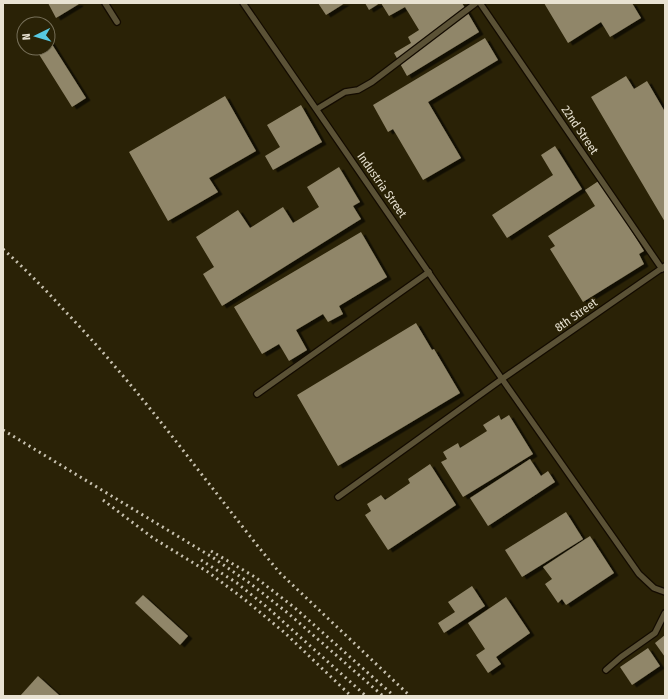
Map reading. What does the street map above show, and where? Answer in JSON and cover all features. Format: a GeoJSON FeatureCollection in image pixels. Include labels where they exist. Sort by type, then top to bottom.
{"type":"FeatureCollection","features":[{"type":"Feature","properties":{"kind":"lane"},"geometry":{"type":"LineString","coordinates":[[105,3],[117,22]]}},
{"type":"Feature","properties":{"kind":"lane","name":"Industria Street"},"geometry":{"type":"LineString","coordinates":[[243,3],[502,379],[639,574],[654,588],[665,592]]}},
{"type":"Feature","properties":{"kind":"lane"},"geometry":{"type":"LineString","coordinates":[[317,109],[345,92],[358,90],[372,82],[476,3]]}},
{"type":"Feature","properties":{"kind":"lane","name":"22nd Street"},"geometry":{"type":"LineString","coordinates":[[480,3],[663,268]]}},
{"type":"Feature","properties":{"kind":"lane","name":"8th Street"},"geometry":{"type":"LineString","coordinates":[[338,497],[502,379],[663,268]]}},
{"type":"Feature","properties":{"kind":"lane"},"geometry":{"type":"LineString","coordinates":[[257,394],[429,272]]}},
{"type":"Feature","properties":{"kind":"lane"},"geometry":{"type":"LineString","coordinates":[[606,670],[621,656],[654,633],[665,613]]}},
{"type":"Feature","properties":{"kind":"building"},"geometry":{"type":"Polygon","coordinates":[[[48,3],[79,4],[56,18],[48,3]]]}},
{"type":"Feature","properties":{"kind":"building"},"geometry":{"type":"Polygon","coordinates":[[[318,3],[345,3],[326,15],[318,3]]]}},
{"type":"Feature","properties":{"kind":"building"},"geometry":{"type":"Polygon","coordinates":[[[365,3],[380,3],[369,10],[365,3]]]}},
{"type":"Feature","properties":{"kind":"building"},"geometry":{"type":"Polygon","coordinates":[[[381,3],[462,3],[479,32],[407,76],[394,53],[411,43],[408,37],[419,30],[405,7],[389,16],[381,3]]]}},
{"type":"Feature","properties":{"kind":"building"},"geometry":{"type":"Polygon","coordinates":[[[544,3],[632,3],[641,18],[610,37],[601,22],[568,43],[544,3]]]}},
{"type":"Feature","properties":{"kind":"building"},"geometry":{"type":"Polygon","coordinates":[[[485,38],[498,60],[428,102],[461,158],[423,180],[393,129],[388,132],[373,105],[485,38]]]}},
{"type":"Feature","properties":{"kind":"building"},"geometry":{"type":"Polygon","coordinates":[[[56,51],[86,98],[72,107],[40,56],[56,56],[56,51]]]}},
{"type":"Feature","properties":{"kind":"building"},"geometry":{"type":"Polygon","coordinates":[[[626,76],[634,89],[647,81],[665,112],[665,222],[591,97],[626,76]]]}},
{"type":"Feature","properties":{"kind":"building"},"geometry":{"type":"Polygon","coordinates":[[[225,96],[256,151],[209,178],[218,192],[168,221],[129,152],[225,96]]]}},
{"type":"Feature","properties":{"kind":"building"},"geometry":{"type":"Polygon","coordinates":[[[301,105],[322,142],[273,170],[265,156],[280,147],[267,125],[301,105]]]}},
{"type":"Feature","properties":{"kind":"building"},"geometry":{"type":"Polygon","coordinates":[[[555,146],[582,189],[507,238],[492,215],[553,175],[541,155],[555,146]]]}},
{"type":"Feature","properties":{"kind":"building"},"geometry":{"type":"Polygon","coordinates":[[[339,167],[360,202],[353,206],[361,219],[222,306],[203,274],[214,267],[196,237],[238,210],[250,228],[283,207],[293,223],[319,207],[307,187],[339,167]]]}},
{"type":"Feature","properties":{"kind":"building"},"geometry":{"type":"Polygon","coordinates":[[[600,180],[644,251],[639,254],[644,264],[583,302],[550,249],[555,246],[548,236],[595,206],[585,190],[600,180]]]}},
{"type":"Feature","properties":{"kind":"building"},"geometry":{"type":"Polygon","coordinates":[[[361,232],[387,277],[339,306],[343,314],[328,322],[323,314],[296,330],[307,350],[289,361],[279,344],[262,354],[234,307],[361,232]]]}},
{"type":"Feature","properties":{"kind":"building"},"geometry":{"type":"Polygon","coordinates":[[[416,323],[432,350],[434,349],[460,393],[338,466],[297,395],[416,323]]]}},
{"type":"Feature","properties":{"kind":"building"},"geometry":{"type":"Polygon","coordinates":[[[499,415],[501,420],[509,415],[533,454],[463,497],[441,462],[447,459],[443,452],[458,443],[460,448],[487,431],[483,425],[499,415]]]}},
{"type":"Feature","properties":{"kind":"building"},"geometry":{"type":"Polygon","coordinates":[[[530,459],[541,476],[548,471],[555,482],[488,526],[470,498],[530,459]]]}},
{"type":"Feature","properties":{"kind":"building"},"geometry":{"type":"Polygon","coordinates":[[[430,464],[456,505],[388,550],[365,515],[371,511],[367,504],[381,495],[385,500],[410,483],[408,479],[430,464]]]}},
{"type":"Feature","properties":{"kind":"building"},"geometry":{"type":"Polygon","coordinates":[[[566,512],[583,539],[522,577],[505,550],[566,512]]]}},
{"type":"Feature","properties":{"kind":"building"},"geometry":{"type":"Polygon","coordinates":[[[590,536],[614,573],[566,605],[562,599],[558,603],[545,584],[552,579],[543,567],[590,536]]]}},
{"type":"Feature","properties":{"kind":"building"},"geometry":{"type":"Polygon","coordinates":[[[472,586],[485,606],[444,633],[438,623],[455,612],[448,602],[472,586]]]}},
{"type":"Feature","properties":{"kind":"building"},"geometry":{"type":"Polygon","coordinates":[[[143,595],[188,636],[180,645],[135,603],[143,595]]]}},
{"type":"Feature","properties":{"kind":"building"},"geometry":{"type":"Polygon","coordinates":[[[506,597],[530,633],[496,657],[501,664],[488,673],[476,655],[485,649],[468,623],[506,597]]]}},
{"type":"Feature","properties":{"kind":"building"},"geometry":{"type":"Polygon","coordinates":[[[665,635],[665,657],[655,643],[665,635]]]}},
{"type":"Feature","properties":{"kind":"building"},"geometry":{"type":"Polygon","coordinates":[[[648,648],[660,666],[632,685],[620,667],[648,648]]]}},
{"type":"Feature","properties":{"kind":"building"},"geometry":{"type":"Polygon","coordinates":[[[38,676],[60,696],[20,696],[38,676]]]}},
{"type":"Feature","properties":{"kind":"railway"},"geometry":{"type":"LineString","coordinates":[[3,249],[49,293],[116,368],[280,573],[410,696]]}},
{"type":"Feature","properties":{"kind":"railway"},"geometry":{"type":"LineString","coordinates":[[3,430],[212,557],[251,584],[289,614],[383,696]]}},
{"type":"Feature","properties":{"kind":"railway"},"geometry":{"type":"LineString","coordinates":[[103,500],[153,538],[208,572],[244,599],[285,633],[351,696]]}},
{"type":"Feature","properties":{"kind":"railway"},"geometry":{"type":"LineString","coordinates":[[211,551],[255,577],[295,608],[394,696]]}},
{"type":"Feature","properties":{"kind":"railway"},"geometry":{"type":"LineString","coordinates":[[201,560],[237,583],[268,608],[366,696]]}}]}
